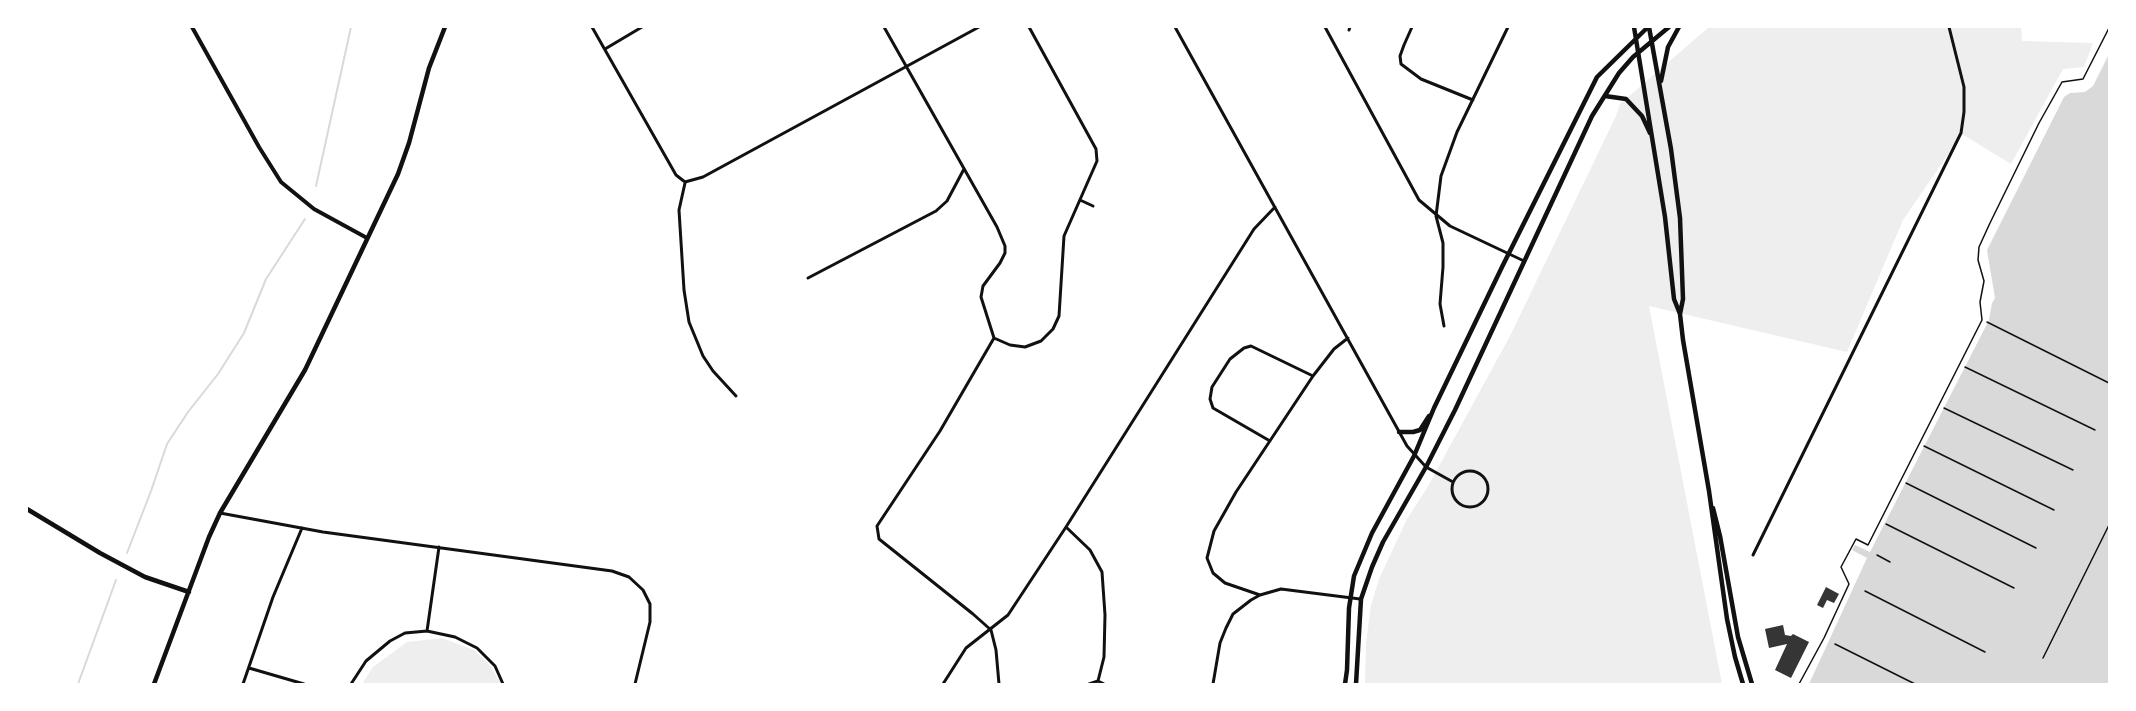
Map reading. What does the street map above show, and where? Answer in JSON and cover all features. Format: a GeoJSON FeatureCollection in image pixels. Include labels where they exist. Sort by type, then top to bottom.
{"type":"FeatureCollection","features":[{"type":"Feature","properties":{"kind":"main road"},"geometry":{"type":"LineString","coordinates":[[154,684],[220,513],[297,385],[398,174],[429,69],[445,27]]}},
{"type":"Feature","properties":{"kind":"main road"},"geometry":{"type":"LineString","coordinates":[[1634,27],[1653,138],[1674,299],[1680,314],[1727,619],[1743,684]]}},
{"type":"Feature","properties":{"kind":"main road"},"geometry":{"type":"LineString","coordinates":[[1345,684],[1350,597],[1354,576],[1364,550],[1414,456],[1434,408],[1597,77],[1649,27],[1680,218],[1683,299],[1680,314]]}},
{"type":"Feature","properties":{"kind":"main road"},"geometry":{"type":"LineString","coordinates":[[1356,684],[1361,599],[1383,542],[1426,467],[1586,128],[1619,73],[1638,51],[1669,27]]}},
{"type":"Feature","properties":{"kind":"main road"},"geometry":{"type":"LineString","coordinates":[[1660,90],[1663,63],[1668,47],[1679,27]]}},
{"type":"Feature","properties":{"kind":"main road"},"geometry":{"type":"LineString","coordinates":[[1605,96],[1626,99],[1642,116],[1653,138]]}},
{"type":"Feature","properties":{"kind":"main road"},"geometry":{"type":"LineString","coordinates":[[1398,432],[1420,430],[1434,408]]}},
{"type":"Feature","properties":{"kind":"main road"},"geometry":{"type":"LineString","coordinates":[[1709,491],[1720,536],[1738,637],[1752,684]]}},
{"type":"Feature","properties":{"kind":"main road"},"geometry":{"type":"LineString","coordinates":[[27,509],[100,554],[145,577],[189,592]]}},
{"type":"Feature","properties":{"kind":"street"},"geometry":{"type":"LineString","coordinates":[[192,27],[281,182],[314,209],[367,238]]}},
{"type":"Feature","properties":{"kind":"street"},"geometry":{"type":"LineString","coordinates":[[592,27],[676,175],[685,182]]}},
{"type":"Feature","properties":{"kind":"street"},"geometry":{"type":"LineString","coordinates":[[604,49],[642,27]]}},
{"type":"Feature","properties":{"kind":"street"},"geometry":{"type":"LineString","coordinates":[[884,27],[997,227],[1005,246],[1005,253],[983,286],[981,297],[994,338],[940,431],[881,518],[877,526],[879,539],[990,630],[996,650],[999,684]]}},
{"type":"Feature","properties":{"kind":"street"},"geometry":{"type":"LineString","coordinates":[[685,182],[703,177],[979,27]]}},
{"type":"Feature","properties":{"kind":"street"},"geometry":{"type":"LineString","coordinates":[[994,338],[1010,345],[1024,347],[1041,341],[1053,329],[1059,316],[1064,236],[1097,161],[1096,148],[1029,27]]}},
{"type":"Feature","properties":{"kind":"street"},"geometry":{"type":"LineString","coordinates":[[1175,27],[1398,432],[1414,456],[1426,467],[1453,482]]}},
{"type":"Feature","properties":{"kind":"street"},"geometry":{"type":"LineString","coordinates":[[1325,27],[1419,200],[1450,226],[1524,261]]}},
{"type":"Feature","properties":{"kind":"street"},"geometry":{"type":"LineString","coordinates":[[1412,27],[1400,56],[1401,63],[1421,78],[1473,100]]}},
{"type":"Feature","properties":{"kind":"street"},"geometry":{"type":"LineString","coordinates":[[1444,326],[1440,304],[1443,243],[1436,216],[1441,176],[1457,132],[1508,27]]}},
{"type":"Feature","properties":{"kind":"street"},"geometry":{"type":"LineString","coordinates":[[1753,555],[1961,133],[1964,87],[1949,27]]}},
{"type":"Feature","properties":{"kind":"street"},"geometry":{"type":"LineString","coordinates":[[808,278],[936,211],[947,201],[964,169]]}},
{"type":"Feature","properties":{"kind":"street"},"geometry":{"type":"LineString","coordinates":[[685,182],[679,210],[684,290],[692,332],[713,370],[736,396]]}},
{"type":"Feature","properties":{"kind":"street"},"geometry":{"type":"LineString","coordinates":[[1080,200],[1093,206]]}},
{"type":"Feature","properties":{"kind":"street"},"geometry":{"type":"LineString","coordinates":[[943,684],[966,648],[1008,615],[1254,229],[1275,207]]}},
{"type":"Feature","properties":{"kind":"street"},"geometry":{"type":"LineString","coordinates":[[1260,595],[1225,583],[1213,573],[1207,558],[1214,531],[1312,376],[1334,349],[1347,338]]}},
{"type":"Feature","properties":{"kind":"street"},"geometry":{"type":"LineString","coordinates":[[1270,441],[1213,408],[1210,399],[1212,387],[1229,360],[1244,348],[1251,346],[1312,376]]}},
{"type":"Feature","properties":{"kind":"street"},"geometry":{"type":"LineString","coordinates":[[1468,471],[1478,473],[1488,486],[1487,493],[1479,504],[1473,507],[1465,506],[1455,500],[1453,482],[1461,473],[1468,471]]}},
{"type":"Feature","properties":{"kind":"street"},"geometry":{"type":"LineString","coordinates":[[220,513],[302,528],[612,571],[629,577],[642,589],[650,604],[650,622],[635,684]]}},
{"type":"Feature","properties":{"kind":"street"},"geometry":{"type":"LineString","coordinates":[[1066,527],[1090,550],[1102,572],[1105,615],[1104,657],[1098,681]]}},
{"type":"Feature","properties":{"kind":"street"},"geometry":{"type":"LineString","coordinates":[[243,684],[273,597],[302,528]]}},
{"type":"Feature","properties":{"kind":"street"},"geometry":{"type":"LineString","coordinates":[[427,631],[439,547]]}},
{"type":"Feature","properties":{"kind":"street"},"geometry":{"type":"LineString","coordinates":[[1213,684],[1220,643],[1233,614],[1260,595],[1281,590],[1361,599]]}},
{"type":"Feature","properties":{"kind":"street"},"geometry":{"type":"LineString","coordinates":[[351,684],[366,661],[390,641],[405,633],[427,631],[455,637],[477,648],[495,666],[503,684]]}},
{"type":"Feature","properties":{"kind":"street"},"geometry":{"type":"LineString","coordinates":[[249,668],[304,684]]}},
{"type":"Feature","properties":{"kind":"street"},"geometry":{"type":"LineString","coordinates":[[1089,684],[1098,681],[1104,684]]}},
{"type":"Feature","properties":{"kind":"path"},"geometry":{"type":"LineString","coordinates":[[1799,684],[1849,584],[1841,567],[1856,539],[1868,545],[1982,320],[1980,302],[1984,281],[1978,260],[1979,247],[1990,223],[2039,123],[2062,82],[2083,79],[2109,28]]}},
{"type":"Feature","properties":{"kind":"path"},"geometry":{"type":"LineString","coordinates":[[1987,322],[2109,383]]}},
{"type":"Feature","properties":{"kind":"path"},"geometry":{"type":"LineString","coordinates":[[1965,367],[2095,430]]}},
{"type":"Feature","properties":{"kind":"path"},"geometry":{"type":"LineString","coordinates":[[1944,408],[2073,470]]}},
{"type":"Feature","properties":{"kind":"path"},"geometry":{"type":"LineString","coordinates":[[1924,446],[2054,510]]}},
{"type":"Feature","properties":{"kind":"path"},"geometry":{"type":"LineString","coordinates":[[1906,483],[2036,548]]}},
{"type":"Feature","properties":{"kind":"path"},"geometry":{"type":"LineString","coordinates":[[1886,524],[2014,588]]}},
{"type":"Feature","properties":{"kind":"path"},"geometry":{"type":"LineString","coordinates":[[2043,658],[2109,525]]}},
{"type":"Feature","properties":{"kind":"path"},"geometry":{"type":"LineString","coordinates":[[1877,555],[1890,562]]}},
{"type":"Feature","properties":{"kind":"path"},"geometry":{"type":"LineString","coordinates":[[1865,591],[1985,652]]}},
{"type":"Feature","properties":{"kind":"path"},"geometry":{"type":"LineString","coordinates":[[1835,644],[1915,684]]}},
{"type":"Feature","properties":{"kind":"shaded area"},"geometry":{"type":"Polygon","coordinates":[[[1709,27],[2021,27],[2022,41],[2093,43],[2084,67],[2063,69],[2011,164],[1962,134],[1903,220],[1847,352],[1649,306],[1722,684],[1365,684],[1366,643],[1371,605],[1379,579],[1407,519],[1427,488],[1510,336],[1620,104],[1709,27]]]}},
{"type":"Feature","properties":{"kind":"shaded area"},"geometry":{"type":"Polygon","coordinates":[[[2109,54],[2109,684],[1809,684],[1867,558],[1852,550],[1855,545],[1870,552],[1989,320],[1995,298],[1987,250],[2064,97],[2070,93],[2085,92],[2093,86],[2109,54]]]}},
{"type":"Feature","properties":{"kind":"shaded area"},"geometry":{"type":"Polygon","coordinates":[[[442,638],[474,650],[490,665],[501,684],[362,684],[373,667],[407,642],[442,638]]]}},
{"type":"Feature","properties":{"kind":"building"},"geometry":{"type":"Polygon","coordinates":[[[1826,587],[1839,594],[1834,603],[1827,600],[1823,608],[1817,605],[1826,587]]]}},
{"type":"Feature","properties":{"kind":"building"},"geometry":{"type":"Polygon","coordinates":[[[1783,625],[1785,635],[1793,634],[1809,642],[1791,678],[1775,670],[1787,644],[1769,648],[1765,629],[1783,625]]]}},
{"type":"Feature","properties":{"kind":"waterway"},"geometry":{"type":"LineString","coordinates":[[316,186],[351,27]]}},
{"type":"Feature","properties":{"kind":"waterway"},"geometry":{"type":"LineString","coordinates":[[127,553],[167,444],[188,412],[218,374],[244,333],[266,279],[305,219]]}},
{"type":"Feature","properties":{"kind":"waterway"},"geometry":{"type":"LineString","coordinates":[[78,684],[116,580]]}}]}
